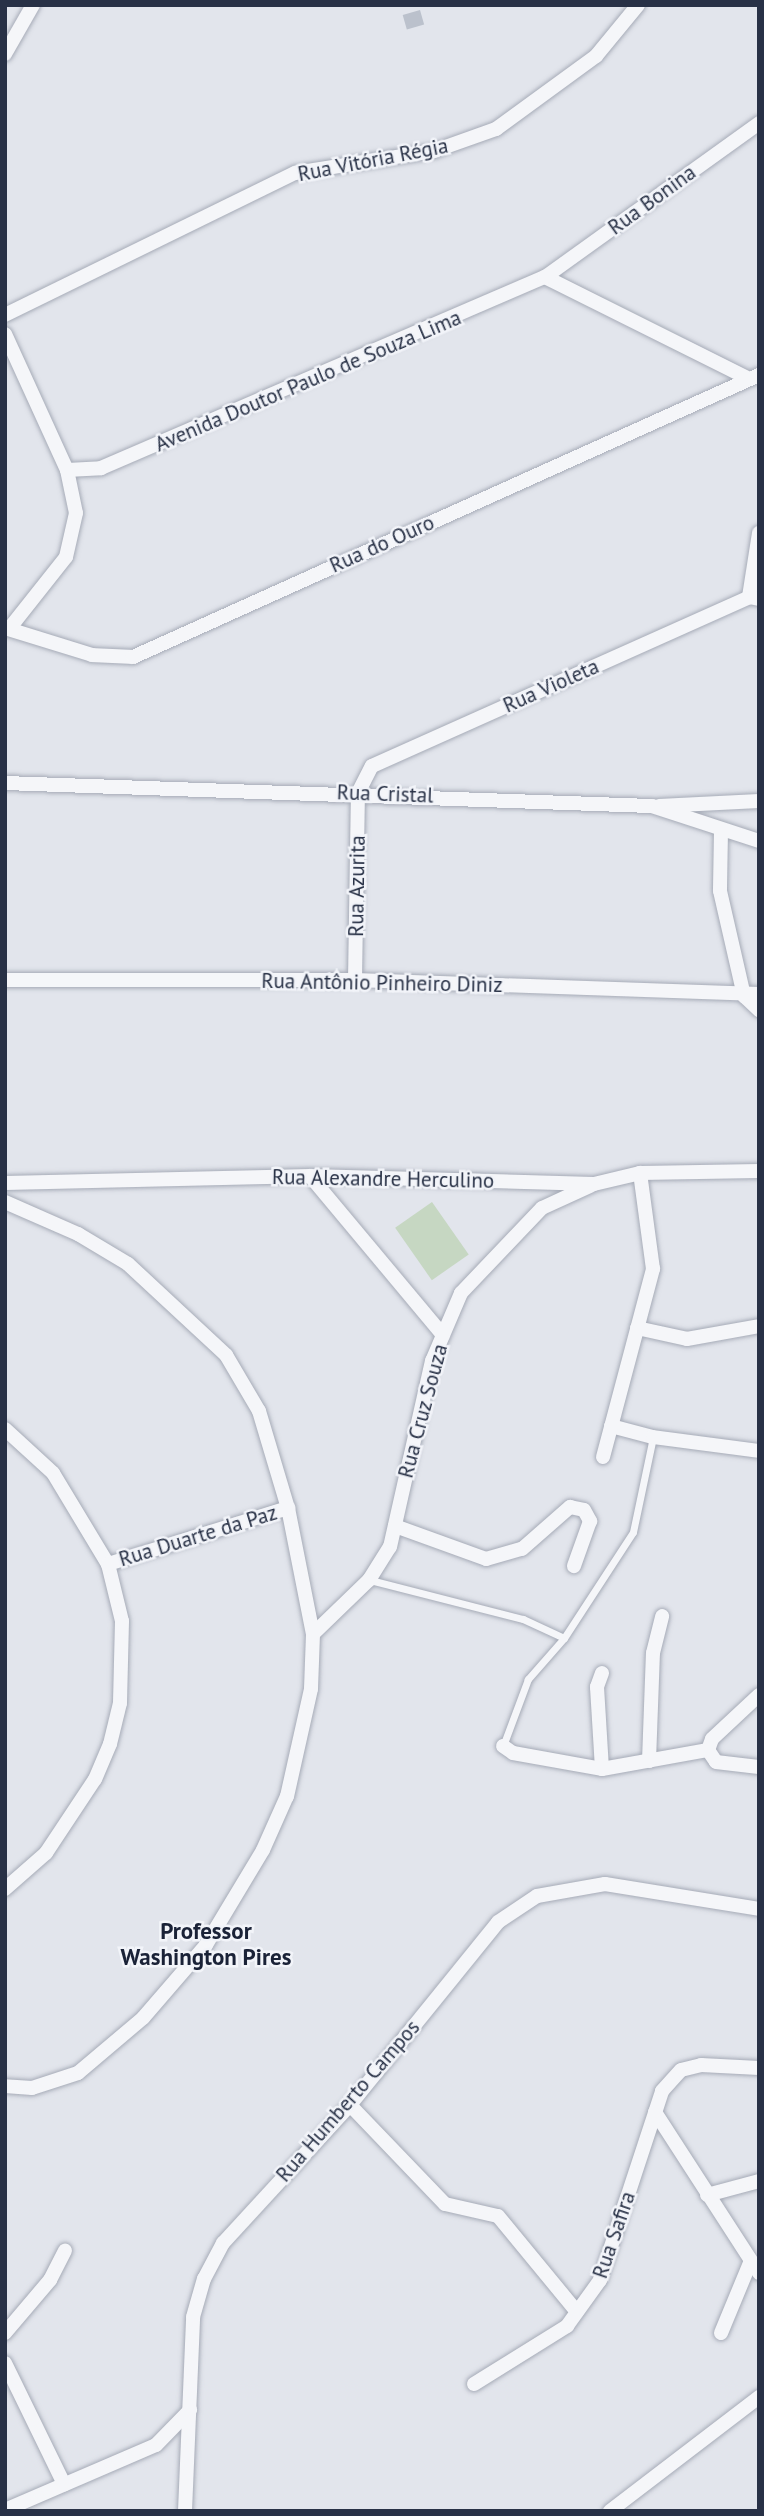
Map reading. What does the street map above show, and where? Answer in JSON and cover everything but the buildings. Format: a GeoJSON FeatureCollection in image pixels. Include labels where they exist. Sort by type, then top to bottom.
{"type":"FeatureCollection","features":[{"type":"Feature","properties":{"kind":"street"},"geometry":{"type":"LineString","coordinates":[[5,54],[33,5]]}},
{"type":"Feature","properties":{"kind":"street","name":"Rua Vitória Régia"},"geometry":{"type":"LineString","coordinates":[[5,314],[295,173],[434,151],[496,129],[596,56],[638,5]]}},
{"type":"Feature","properties":{"kind":"street","name":"Rua Bonina"},"geometry":{"type":"LineString","coordinates":[[545,277],[759,123]]}},
{"type":"Feature","properties":{"kind":"street"},"geometry":{"type":"LineString","coordinates":[[545,277],[754,377]]}},
{"type":"Feature","properties":{"kind":"street","name":"Avenida Doutor Paulo de Souza Lima"},"geometry":{"type":"LineString","coordinates":[[67,470],[101,468],[545,277]]}},
{"type":"Feature","properties":{"kind":"street"},"geometry":{"type":"LineString","coordinates":[[5,334],[67,470],[76,513],[66,557],[7,629]]}},
{"type":"Feature","properties":{"kind":"street","name":"Rua do Ouro"},"geometry":{"type":"LineString","coordinates":[[7,629],[92,655],[133,657],[754,377]]}},
{"type":"Feature","properties":{"kind":"street"},"geometry":{"type":"LineString","coordinates":[[754,598],[759,533]]}},
{"type":"Feature","properties":{"kind":"street","name":"Rua Violeta"},"geometry":{"type":"LineString","coordinates":[[358,793],[372,766],[754,598]]}},
{"type":"Feature","properties":{"kind":"street","name":"Rua Cristal"},"geometry":{"type":"LineString","coordinates":[[5,783],[358,793],[652,806],[721,831],[759,841]]}},
{"type":"Feature","properties":{"kind":"street","name":"Rua Azurita"},"geometry":{"type":"LineString","coordinates":[[355,980],[358,793]]}},
{"type":"Feature","properties":{"kind":"street"},"geometry":{"type":"LineString","coordinates":[[652,806],[759,801]]}},
{"type":"Feature","properties":{"kind":"street"},"geometry":{"type":"LineString","coordinates":[[721,831],[720,891],[744,996],[759,1010]]}},
{"type":"Feature","properties":{"kind":"street","name":"Rua Antônio Pinheiro Diniz"},"geometry":{"type":"LineString","coordinates":[[5,980],[355,980],[744,996],[759,994]]}},
{"type":"Feature","properties":{"kind":"street","name":"Rua Alexandre Herculino"},"geometry":{"type":"LineString","coordinates":[[5,1183],[310,1176],[594,1184],[640,1173],[759,1171]]}},
{"type":"Feature","properties":{"kind":"street"},"geometry":{"type":"LineString","coordinates":[[603,1457],[653,1269],[640,1173]]}},
{"type":"Feature","properties":{"kind":"street"},"geometry":{"type":"LineString","coordinates":[[310,1176],[443,1335]]}},
{"type":"Feature","properties":{"kind":"street","name":"Rua Cruz Souza"},"geometry":{"type":"LineString","coordinates":[[313,1634],[369,1580],[390,1547],[432,1361],[461,1293],[542,1208],[594,1184]]}},
{"type":"Feature","properties":{"kind":"street"},"geometry":{"type":"LineString","coordinates":[[5,1202],[78,1234],[128,1264],[226,1355],[260,1411],[288,1508],[313,1634],[311,1689],[287,1796],[263,1850],[206,1945],[143,2018],[78,2073],[32,2088],[5,2086]]}},
{"type":"Feature","properties":{"kind":"street"},"geometry":{"type":"LineString","coordinates":[[636,1328],[687,1339],[759,1326]]}},
{"type":"Feature","properties":{"kind":"street"},"geometry":{"type":"LineString","coordinates":[[611,1426],[653,1437],[759,1451]]}},
{"type":"Feature","properties":{"kind":"street"},"geometry":{"type":"LineString","coordinates":[[5,1429],[53,1473],[108,1564],[121,1621],[120,1703],[110,1744],[72,1818],[46,1853],[5,1889]]}},
{"type":"Feature","properties":{"kind":"street"},"geometry":{"type":"LineString","coordinates":[[395,1526],[486,1559],[522,1549],[570,1507],[584,1510],[590,1521],[574,1566]]}},
{"type":"Feature","properties":{"kind":"street","name":"Rua Duarte da Paz"},"geometry":{"type":"LineString","coordinates":[[108,1564],[288,1508]]}},
{"type":"Feature","properties":{"kind":"street"},"geometry":{"type":"LineString","coordinates":[[649,1761],[653,1653],[662,1616]]}},
{"type":"Feature","properties":{"kind":"street"},"geometry":{"type":"LineString","coordinates":[[601,1674],[597,1687],[602,1769]]}},
{"type":"Feature","properties":{"kind":"street"},"geometry":{"type":"LineString","coordinates":[[708,1751],[712,1739],[759,1695]]}},
{"type":"Feature","properties":{"kind":"street"},"geometry":{"type":"LineString","coordinates":[[503,1746],[513,1754],[602,1769],[708,1751]]}},
{"type":"Feature","properties":{"kind":"street"},"geometry":{"type":"LineString","coordinates":[[708,1751],[716,1762],[759,1767]]}},
{"type":"Feature","properties":{"kind":"street","name":"Rua Humberto Campos"},"geometry":{"type":"LineString","coordinates":[[185,2511],[193,2317],[204,2279],[223,2243],[350,2105],[498,1922],[537,1896],[605,1884],[759,1909]]}},
{"type":"Feature","properties":{"kind":"street","name":"Rua Safira"},"geometry":{"type":"LineString","coordinates":[[474,2384],[567,2326],[600,2280],[662,2091],[681,2070],[701,2065],[759,2068]]}},
{"type":"Feature","properties":{"kind":"street"},"geometry":{"type":"LineString","coordinates":[[350,2105],[445,2204],[498,2216],[577,2312]]}},
{"type":"Feature","properties":{"kind":"street"},"geometry":{"type":"LineString","coordinates":[[655,2112],[754,2268],[721,2333]]}},
{"type":"Feature","properties":{"kind":"street"},"geometry":{"type":"LineString","coordinates":[[707,2195],[759,2180]]}},
{"type":"Feature","properties":{"kind":"street"},"geometry":{"type":"LineString","coordinates":[[5,2333],[50,2280],[65,2251]]}},
{"type":"Feature","properties":{"kind":"street"},"geometry":{"type":"LineString","coordinates":[[5,2363],[64,2484]]}},
{"type":"Feature","properties":{"kind":"street"},"geometry":{"type":"LineString","coordinates":[[610,2511],[759,2397]]}},
{"type":"Feature","properties":{"kind":"street"},"geometry":{"type":"LineString","coordinates":[[5,2510],[156,2445],[190,2410]]}},
{"type":"Feature","properties":{"kind":"lane"},"geometry":{"type":"LineString","coordinates":[[503,1746],[528,1679],[564,1638],[633,1532],[653,1437]]}},
{"type":"Feature","properties":{"kind":"lane"},"geometry":{"type":"LineString","coordinates":[[369,1580],[523,1619],[564,1638]]}},
{"type":"Feature","properties":{"kind":"green space"},"geometry":{"type":"Polygon","coordinates":[[[432,1202],[469,1254],[432,1280],[395,1228],[432,1202]]]}},
{"type":"Feature","properties":{"kind":"district","name":"Professor Washington Pires"},"geometry":{"type":"Point","coordinates":[206,1944]}}]}
